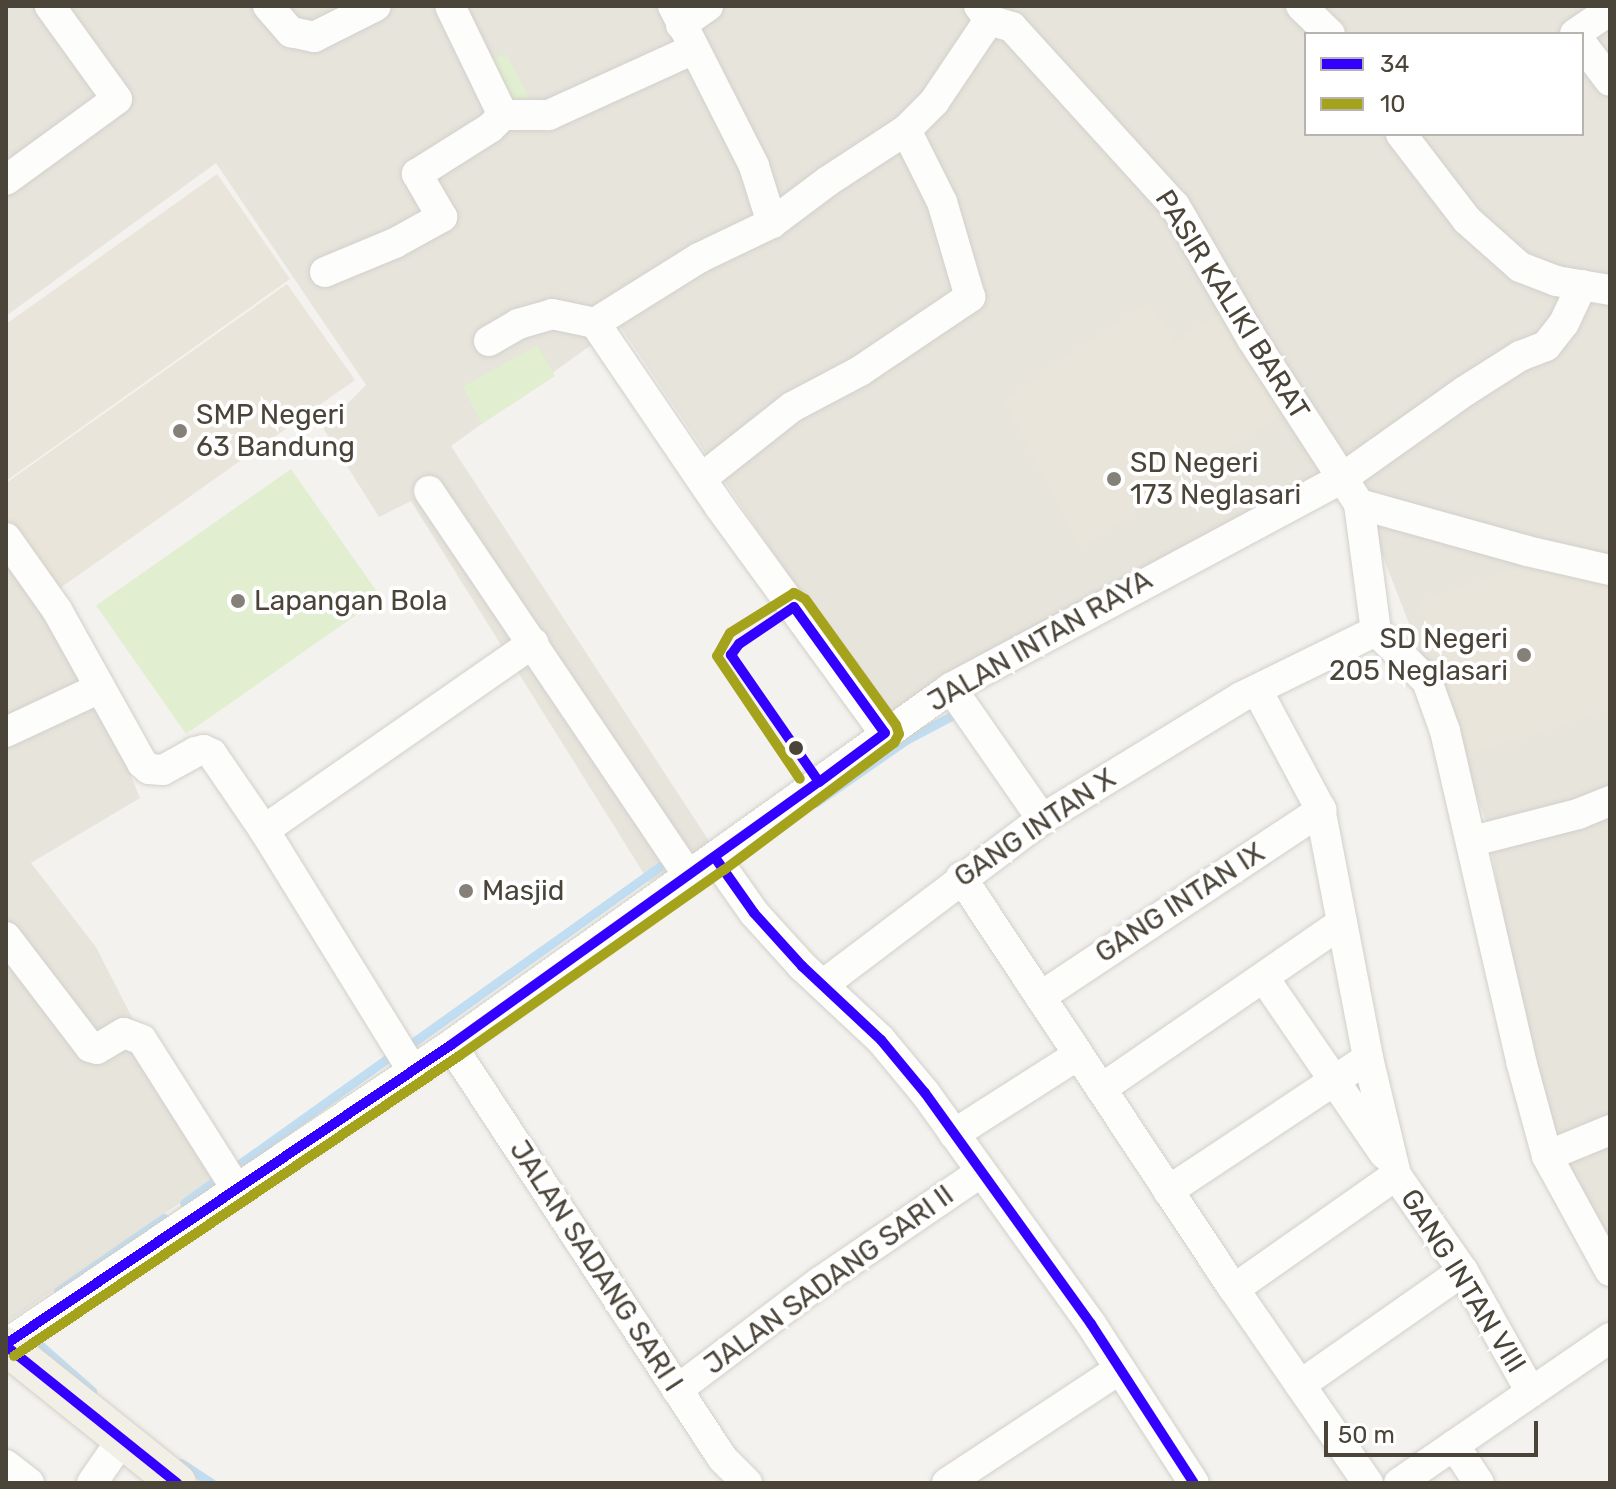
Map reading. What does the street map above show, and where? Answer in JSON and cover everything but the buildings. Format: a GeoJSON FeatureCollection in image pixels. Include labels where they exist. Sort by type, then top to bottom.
{"type":"FeatureCollection","features":[{"type":"Feature","properties":{"kind":"main road"},"geometry":{"type":"LineString","coordinates":[[6,1345],[121,1441],[177,1483]]}},
{"type":"Feature","properties":{"kind":"street"},"geometry":{"type":"LineString","coordinates":[[6,180],[117,99],[50,6]]}},
{"type":"Feature","properties":{"kind":"street"},"geometry":{"type":"LineString","coordinates":[[268,6],[291,32],[314,37],[376,6]]}},
{"type":"Feature","properties":{"kind":"street"},"geometry":{"type":"LineString","coordinates":[[450,6],[503,115]]}},
{"type":"Feature","properties":{"kind":"street"},"geometry":{"type":"LineString","coordinates":[[325,272],[395,243],[442,217],[417,174],[490,128],[503,115],[549,115],[683,27],[708,6]]}},
{"type":"Feature","properties":{"kind":"street"},"geometry":{"type":"LineString","coordinates":[[1301,6],[1328,32]]}},
{"type":"Feature","properties":{"kind":"street"},"geometry":{"type":"LineString","coordinates":[[1578,32],[1610,10]]}},
{"type":"Feature","properties":{"kind":"street"},"geometry":{"type":"LineString","coordinates":[[595,323],[699,258],[772,223],[828,181],[906,130],[934,102],[984,13]]}},
{"type":"Feature","properties":{"kind":"street","name":"PASIR KALIKI BARAT"},"geometry":{"type":"LineString","coordinates":[[984,13],[1012,27],[1175,206],[1252,339],[1359,504]]}},
{"type":"Feature","properties":{"kind":"street"},"geometry":{"type":"LineString","coordinates":[[683,27],[754,166],[772,223]]}},
{"type":"Feature","properties":{"kind":"street"},"geometry":{"type":"LineString","coordinates":[[1584,47],[1610,81]]}},
{"type":"Feature","properties":{"kind":"street"},"geometry":{"type":"LineString","coordinates":[[702,478],[792,407],[860,371],[970,297],[942,202],[906,130]]}},
{"type":"Feature","properties":{"kind":"street"},"geometry":{"type":"LineString","coordinates":[[1415,139],[1467,220],[1498,250],[1520,267],[1556,281],[1596,288]]}},
{"type":"Feature","properties":{"kind":"street","name":"JALAN INTAN RAYA"},"geometry":{"type":"LineString","coordinates":[[6,1345],[451,1045],[716,859],[885,733],[951,688],[1341,479],[1498,370],[1546,346],[1596,288]]}},
{"type":"Feature","properties":{"kind":"street"},"geometry":{"type":"LineString","coordinates":[[489,341],[518,324],[552,314],[595,323],[885,733]]}},
{"type":"Feature","properties":{"kind":"street"},"geometry":{"type":"LineString","coordinates":[[429,491],[689,877]]}},
{"type":"Feature","properties":{"kind":"street"},"geometry":{"type":"LineString","coordinates":[[1607,1265],[1547,1156],[1521,1061],[1473,841],[1445,731],[1427,681],[1376,631],[1359,504],[1527,551],[1610,570]]}},
{"type":"Feature","properties":{"kind":"street"},"geometry":{"type":"LineString","coordinates":[[6,538],[57,610],[142,763],[157,771],[195,752],[204,750],[212,754],[264,830],[412,1070]]}},
{"type":"Feature","properties":{"kind":"street","name":"GANG INTAN X"},"geometry":{"type":"LineString","coordinates":[[824,984],[961,877],[1042,819],[1241,697],[1376,631]]}},
{"type":"Feature","properties":{"kind":"street"},"geometry":{"type":"LineString","coordinates":[[264,830],[533,643]]}},
{"type":"Feature","properties":{"kind":"street"},"geometry":{"type":"LineString","coordinates":[[6,732],[100,688]]}},
{"type":"Feature","properties":{"kind":"street"},"geometry":{"type":"LineString","coordinates":[[951,688],[1042,819]]}},
{"type":"Feature","properties":{"kind":"street","name":"GANG INTAN VIII"},"geometry":{"type":"LineString","coordinates":[[1257,690],[1321,810],[1368,1058],[1396,1172]]}},
{"type":"Feature","properties":{"kind":"street"},"geometry":{"type":"LineString","coordinates":[[1473,841],[1578,814],[1610,801]]}},
{"type":"Feature","properties":{"kind":"street","name":"GANG INTAN IX"},"geometry":{"type":"LineString","coordinates":[[1040,997],[1321,810]]}},
{"type":"Feature","properties":{"kind":"street"},"geometry":{"type":"LineString","coordinates":[[716,859],[754,913],[802,966],[881,1040],[954,1134],[1120,1369],[1194,1483]]}},
{"type":"Feature","properties":{"kind":"street"},"geometry":{"type":"LineString","coordinates":[[961,877],[1168,1191],[1368,1483]]}},
{"type":"Feature","properties":{"kind":"street"},"geometry":{"type":"LineString","coordinates":[[1101,1089],[1342,923]]}},
{"type":"Feature","properties":{"kind":"street"},"geometry":{"type":"LineString","coordinates":[[6,937],[90,1047],[97,1049],[124,1033],[142,1040],[236,1188]]}},
{"type":"Feature","properties":{"kind":"street","name":"GANG INTAN VIII"},"geometry":{"type":"LineString","coordinates":[[1264,978],[1463,1271],[1531,1392]]}},
{"type":"Feature","properties":{"kind":"street","name":"JALAN SADANG SARI I"},"geometry":{"type":"LineString","coordinates":[[451,1045],[723,1459],[747,1483]]}},
{"type":"Feature","properties":{"kind":"street"},"geometry":{"type":"LineString","coordinates":[[954,1134],[1078,1055]]}},
{"type":"Feature","properties":{"kind":"street"},"geometry":{"type":"LineString","coordinates":[[1168,1191],[1368,1058]]}},
{"type":"Feature","properties":{"kind":"street"},"geometry":{"type":"LineString","coordinates":[[1547,1156],[1610,1130]]}},
{"type":"Feature","properties":{"kind":"street","name":"JALAN SADANG SARI II"},"geometry":{"type":"LineString","coordinates":[[677,1390],[820,1282],[981,1172]]}},
{"type":"Feature","properties":{"kind":"street"},"geometry":{"type":"LineString","coordinates":[[1234,1289],[1396,1172]]}},
{"type":"Feature","properties":{"kind":"street"},"geometry":{"type":"LineString","coordinates":[[1300,1385],[1463,1271]]}},
{"type":"Feature","properties":{"kind":"street"},"geometry":{"type":"LineString","coordinates":[[1399,1483],[1610,1338]]}},
{"type":"Feature","properties":{"kind":"street"},"geometry":{"type":"LineString","coordinates":[[947,1483],[1120,1369]]}},
{"type":"Feature","properties":{"kind":"street"},"geometry":{"type":"LineString","coordinates":[[92,1483],[121,1441]]}},
{"type":"Feature","properties":{"kind":"street"},"geometry":{"type":"LineString","coordinates":[[1454,1445],[1479,1483]]}},
{"type":"Feature","properties":{"kind":"street"},"geometry":{"type":"LineString","coordinates":[[6,1465],[29,1483]]}},
{"type":"Feature","properties":{"kind":"shaded area"},"geometry":{"type":"Polygon","coordinates":[[[6,6],[1610,6],[1610,1235],[1595,1244],[1525,1053],[1487,823],[1369,521],[1337,481],[884,717],[619,325],[451,446],[713,847],[649,882],[411,501],[379,517],[323,428],[366,385],[216,163],[6,316],[6,6]]]}},
{"type":"Feature","properties":{"kind":"shaded area"},"geometry":{"type":"Polygon","coordinates":[[[217,174],[290,279],[6,481],[6,324],[217,174]]]}},
{"type":"Feature","properties":{"kind":"shaded area","name":"SMP Negeri 63 Bandung"},"geometry":{"type":"Polygon","coordinates":[[[287,284],[355,380],[56,591],[6,520],[6,483],[287,284]]]}},
{"type":"Feature","properties":{"kind":"shaded area","name":"SD Negeri 173 Neglasari"},"geometry":{"type":"Polygon","coordinates":[[[1147,302],[1175,342],[1218,313],[1284,411],[1081,547],[1004,401],[1147,302]]]}},
{"type":"Feature","properties":{"kind":"shaded area"},"geometry":{"type":"Polygon","coordinates":[[[6,551],[120,748],[140,798],[31,863],[96,947],[144,1041],[227,1170],[9,1321],[6,1319],[6,551]]]}},
{"type":"Feature","properties":{"kind":"shaded area","name":"SD Negeri 205 Neglasari"},"geometry":{"type":"Polygon","coordinates":[[[1545,558],[1610,569],[1610,709],[1470,754],[1420,602],[1545,558]]]}},
{"type":"Feature","properties":{"kind":"green space"},"geometry":{"type":"Polygon","coordinates":[[[506,54],[531,101],[506,107],[480,62],[506,54]]]}},
{"type":"Feature","properties":{"kind":"green space"},"geometry":{"type":"Polygon","coordinates":[[[537,345],[555,376],[482,424],[463,387],[537,345]]]}},
{"type":"Feature","properties":{"kind":"green space","name":"Lapangan Bola"},"geometry":{"type":"Polygon","coordinates":[[[291,469],[381,598],[186,734],[96,606],[291,469]]]}},
{"type":"Feature","properties":{"kind":"waterway"},"geometry":{"type":"LineString","coordinates":[[815,803],[906,740],[961,711]]}},
{"type":"Feature","properties":{"kind":"waterway"},"geometry":{"type":"LineString","coordinates":[[415,1041],[659,867]]}},
{"type":"Feature","properties":{"kind":"waterway"},"geometry":{"type":"LineString","coordinates":[[238,1165],[388,1058]]}},
{"type":"Feature","properties":{"kind":"waterway"},"geometry":{"type":"LineString","coordinates":[[184,1203],[219,1178]]}},
{"type":"Feature","properties":{"kind":"waterway"},"geometry":{"type":"LineString","coordinates":[[58,1291],[164,1218]]}},
{"type":"Feature","properties":{"kind":"waterway"},"geometry":{"type":"LineString","coordinates":[[39,1335],[33,1339],[92,1391]]}},
{"type":"Feature","properties":{"kind":"waterway"},"geometry":{"type":"LineString","coordinates":[[181,1463],[212,1483]]}},
{"type":"Feature","properties":{"kind":"transit line","name":"10"},"geometry":{"type":"LineString","coordinates":[[14,1356],[459,1056],[724,870],[894,743],[899,734],[896,725],[805,599],[794,593],[730,633],[717,656],[800,779]]}},
{"type":"Feature","properties":{"kind":"transit line","name":"34"},"geometry":{"type":"LineString","coordinates":[[794,607],[885,733],[819,782],[731,655],[739,644],[794,607]]}},
{"type":"Feature","properties":{"kind":"transit line","name":"34"},"geometry":{"type":"LineString","coordinates":[[6,1344],[451,1045],[819,782]]}},
{"type":"Feature","properties":{"kind":"transit line","name":"34"},"geometry":{"type":"LineString","coordinates":[[716,859],[754,913],[802,966],[881,1040],[925,1093],[1091,1324],[1194,1483]]}},
{"type":"Feature","properties":{"kind":"transit line","name":"34"},"geometry":{"type":"LineString","coordinates":[[6,1346],[177,1483]]}},
{"type":"Feature","properties":{"kind":"place","name":"SMP Negeri 63 Bandung"},"geometry":{"type":"Point","coordinates":[180,431]}},
{"type":"Feature","properties":{"kind":"place","name":"SD Negeri 173 Neglasari"},"geometry":{"type":"Point","coordinates":[1114,479]}},
{"type":"Feature","properties":{"kind":"place","name":"Lapangan Bola"},"geometry":{"type":"Point","coordinates":[238,601]}},
{"type":"Feature","properties":{"kind":"place","name":"SD Negeri 205 Neglasari"},"geometry":{"type":"Point","coordinates":[1524,655]}},
{"type":"Feature","properties":{"kind":"place","name":"Masjid"},"geometry":{"type":"Point","coordinates":[466,891]}}]}
